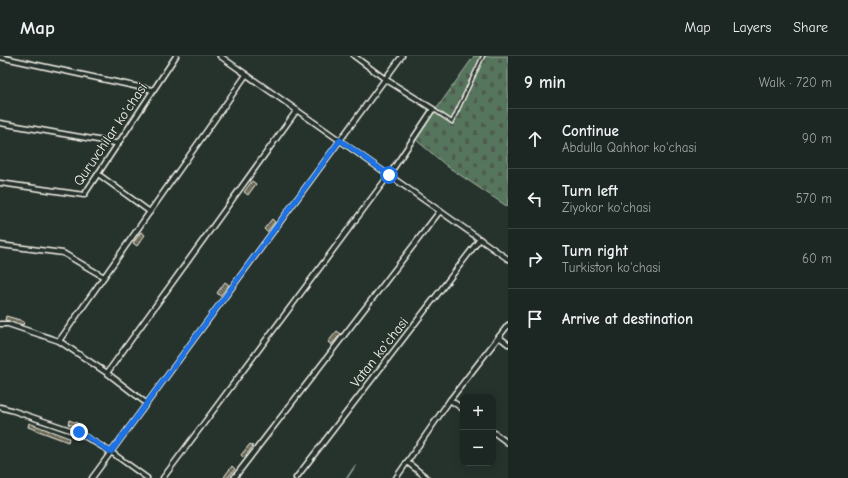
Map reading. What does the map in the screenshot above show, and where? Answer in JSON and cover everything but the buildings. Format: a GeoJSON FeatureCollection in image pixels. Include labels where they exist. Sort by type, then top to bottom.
{"type":"FeatureCollection","features":[{"type":"Feature","properties":{"kind":"street"},"geometry":{"type":"LineString","coordinates":[[0,56],[153,90]]}},
{"type":"Feature","properties":{"kind":"street","name":"Quruvchilar ko'chasi"},"geometry":{"type":"LineString","coordinates":[[0,184],[84,195],[176,56]]}},
{"type":"Feature","properties":{"kind":"street"},"geometry":{"type":"LineString","coordinates":[[220,56],[508,259]]}},
{"type":"Feature","properties":{"kind":"street"},"geometry":{"type":"LineString","coordinates":[[163,478],[389,175],[433,109],[385,79],[354,56]]}},
{"type":"Feature","properties":{"kind":"street"},"geometry":{"type":"LineString","coordinates":[[92,478],[402,56]]}},
{"type":"Feature","properties":{"kind":"street"},"geometry":{"type":"LineString","coordinates":[[59,341],[246,75]]}},
{"type":"Feature","properties":{"kind":"street"},"geometry":{"type":"LineString","coordinates":[[107,373],[297,110]]}},
{"type":"Feature","properties":{"kind":"street"},"geometry":{"type":"LineString","coordinates":[[0,123],[115,143],[118,145]]}},
{"type":"Feature","properties":{"kind":"street"},"geometry":{"type":"LineString","coordinates":[[98,174],[150,212]]}},
{"type":"Feature","properties":{"kind":"street"},"geometry":{"type":"LineString","coordinates":[[234,478],[440,211]]}},
{"type":"Feature","properties":{"kind":"street","name":"Vatan ko'chasi"},"geometry":{"type":"LineString","coordinates":[[296,478],[480,239]]}},
{"type":"Feature","properties":{"kind":"street"},"geometry":{"type":"LineString","coordinates":[[0,246],[63,253],[104,277]]}},
{"type":"Feature","properties":{"kind":"street"},"geometry":{"type":"LineString","coordinates":[[0,324],[8,324],[59,341],[107,373],[146,403]]}},
{"type":"Feature","properties":{"kind":"street"},"geometry":{"type":"LineString","coordinates":[[396,478],[450,400],[508,325]]}},
{"type":"Feature","properties":{"kind":"street"},"geometry":{"type":"LineString","coordinates":[[499,337],[508,344]]}},
{"type":"Feature","properties":{"kind":"street"},"geometry":{"type":"LineString","coordinates":[[450,400],[460,408]]}},
{"type":"Feature","properties":{"kind":"street"},"geometry":{"type":"LineString","coordinates":[[0,407],[79,432],[111,452],[147,478]]}},
{"type":"Feature","properties":{"kind":"street"},"geometry":{"type":"LineString","coordinates":[[496,434],[508,443]]}},
{"type":"Feature","properties":{"kind":"street"},"geometry":{"type":"LineString","coordinates":[[407,462],[427,478]]}},
{"type":"Feature","properties":{"kind":"lane"},"geometry":{"type":"LineString","coordinates":[[433,109],[452,122],[483,56]]}},
{"type":"Feature","properties":{"kind":"green space"},"geometry":{"type":"Polygon","coordinates":[[[474,56],[508,56],[508,207],[448,167],[415,139],[474,56]]]}},
{"type":"Feature","properties":{"kind":"waterway"},"geometry":{"type":"LineString","coordinates":[[347,478],[355,466]]}},
{"type":"Feature","properties":{"kind":"route"},"geometry":{"type":"LineString","coordinates":[[79,432],[111,452],[340,140],[389,175]]}}]}
